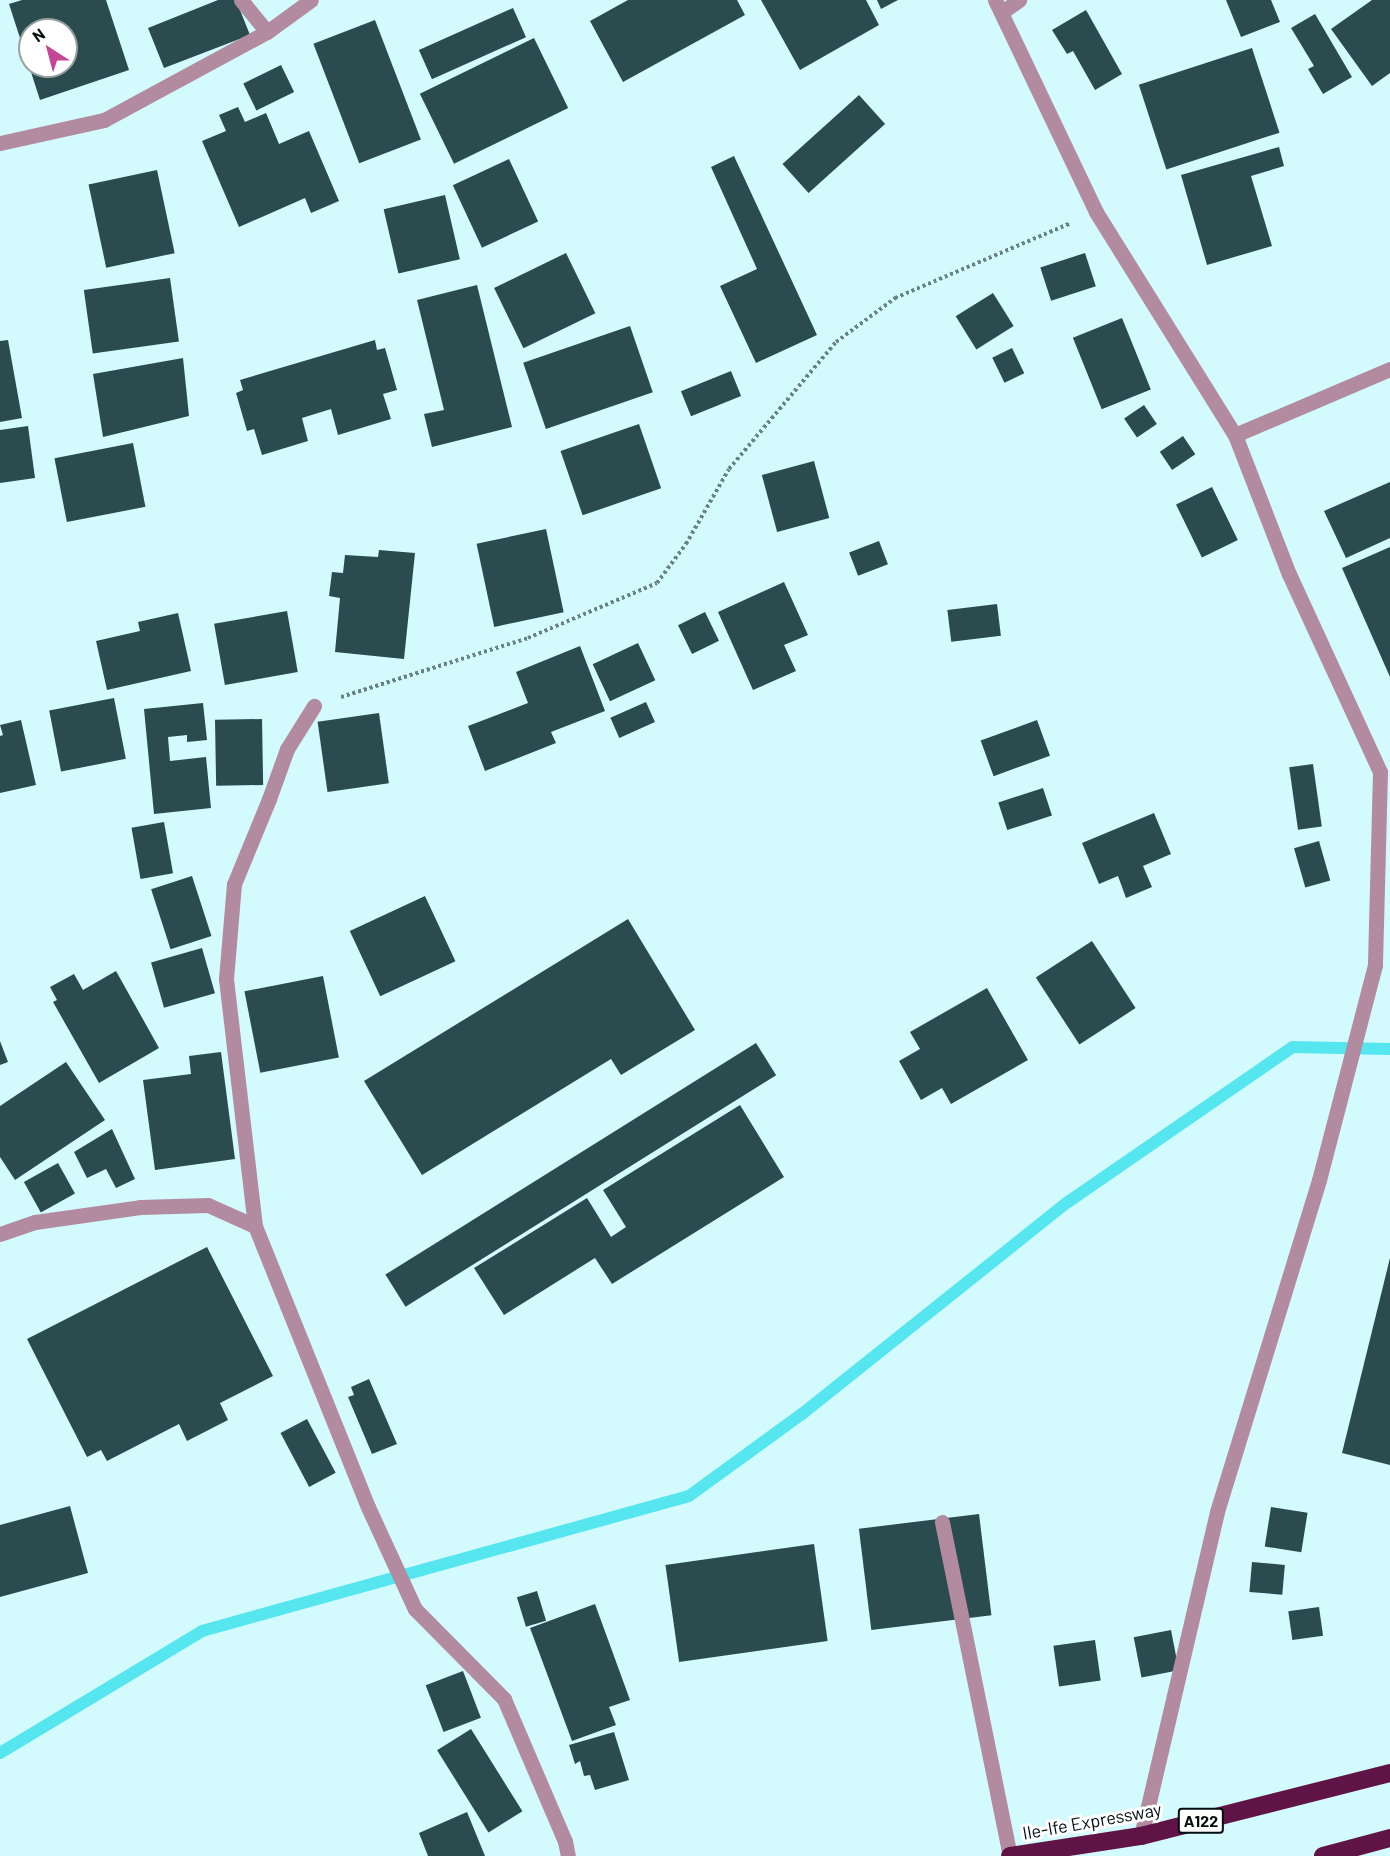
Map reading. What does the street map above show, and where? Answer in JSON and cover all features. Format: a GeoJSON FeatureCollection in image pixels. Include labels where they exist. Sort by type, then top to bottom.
{"type":"FeatureCollection","features":[{"type":"Feature","properties":{"kind":"highway","name":"Ile-Ife Expressway"},"geometry":{"type":"LineString","coordinates":[[1010,1856],[1141,1836],[1390,1773]]}},
{"type":"Feature","properties":{"kind":"highway"},"geometry":{"type":"LineString","coordinates":[[1323,1856],[1390,1838]]}},
{"type":"Feature","properties":{"kind":"street"},"geometry":{"type":"LineString","coordinates":[[241,0],[267,32]]}},
{"type":"Feature","properties":{"kind":"street"},"geometry":{"type":"LineString","coordinates":[[0,143],[104,120],[267,32],[311,0]]}},
{"type":"Feature","properties":{"kind":"street"},"geometry":{"type":"LineString","coordinates":[[1019,0],[999,6],[1096,212],[1235,435],[1289,574],[1380,772],[1375,965],[1319,1180],[1217,1512],[1141,1836]]}},
{"type":"Feature","properties":{"kind":"street"},"geometry":{"type":"LineString","coordinates":[[1235,435],[1390,369]]}},
{"type":"Feature","properties":{"kind":"street"},"geometry":{"type":"LineString","coordinates":[[314,706],[286,748],[269,800],[234,884],[226,980],[255,1226],[368,1507],[415,1610],[504,1699],[565,1841],[568,1856]]}},
{"type":"Feature","properties":{"kind":"street"},"geometry":{"type":"LineString","coordinates":[[0,1234],[35,1222],[128,1209],[208,1204],[255,1226]]}},
{"type":"Feature","properties":{"kind":"street"},"geometry":{"type":"LineString","coordinates":[[942,1522],[1010,1856]]}},
{"type":"Feature","properties":{"kind":"path"},"geometry":{"type":"LineString","coordinates":[[314,706],[528,638],[657,583],[686,544],[729,469],[836,342],[895,298],[1096,212]]}},
{"type":"Feature","properties":{"kind":"building"},"geometry":{"type":"Polygon","coordinates":[[[22,0],[106,0],[129,70],[40,100],[33,78],[78,78],[78,18],[18,18],[18,32],[9,4],[22,0]]]}},
{"type":"Feature","properties":{"kind":"building"},"geometry":{"type":"Polygon","coordinates":[[[218,0],[236,0],[250,35],[164,68],[148,28],[218,0]]]}},
{"type":"Feature","properties":{"kind":"building"},"geometry":{"type":"Polygon","coordinates":[[[628,0],[737,0],[745,15],[623,82],[590,21],[628,0]]]}},
{"type":"Feature","properties":{"kind":"building"},"geometry":{"type":"Polygon","coordinates":[[[761,0],[866,0],[879,25],[800,70],[761,0]]]}},
{"type":"Feature","properties":{"kind":"building"},"geometry":{"type":"Polygon","coordinates":[[[877,0],[898,0],[881,9],[877,0]]]}},
{"type":"Feature","properties":{"kind":"building"},"geometry":{"type":"Polygon","coordinates":[[[1226,0],[1271,0],[1280,22],[1241,37],[1226,0]]]}},
{"type":"Feature","properties":{"kind":"building"},"geometry":{"type":"Polygon","coordinates":[[[1372,0],[1390,0],[1390,73],[1372,86],[1331,29],[1372,0]]]}},
{"type":"Feature","properties":{"kind":"building"},"geometry":{"type":"Polygon","coordinates":[[[513,8],[526,37],[432,79],[419,50],[513,8]]]}},
{"type":"Feature","properties":{"kind":"building"},"geometry":{"type":"Polygon","coordinates":[[[1086,10],[1122,74],[1095,90],[1073,51],[1067,54],[1052,30],[1086,10]]]}},
{"type":"Feature","properties":{"kind":"building"},"geometry":{"type":"Polygon","coordinates":[[[1315,14],[1352,77],[1323,94],[1308,69],[1314,66],[1291,28],[1315,14]]]}},
{"type":"Feature","properties":{"kind":"building"},"geometry":{"type":"Polygon","coordinates":[[[375,20],[421,139],[359,163],[313,44],[375,20]]]}},
{"type":"Feature","properties":{"kind":"building"},"geometry":{"type":"Polygon","coordinates":[[[534,38],[568,108],[454,164],[420,94],[534,38]]]}},
{"type":"Feature","properties":{"kind":"building"},"geometry":{"type":"Polygon","coordinates":[[[1252,48],[1280,133],[1166,169],[1139,85],[1252,48]]]}},
{"type":"Feature","properties":{"kind":"building"},"geometry":{"type":"Polygon","coordinates":[[[281,65],[294,92],[256,110],[243,83],[281,65]]]}},
{"type":"Feature","properties":{"kind":"building"},"geometry":{"type":"Polygon","coordinates":[[[859,95],[885,124],[809,193],[782,164],[859,95]]]}},
{"type":"Feature","properties":{"kind":"building"},"geometry":{"type":"Polygon","coordinates":[[[238,107],[245,122],[266,113],[279,144],[309,131],[339,201],[311,213],[305,198],[239,227],[202,141],[226,131],[219,115],[238,107]]]}},
{"type":"Feature","properties":{"kind":"building"},"geometry":{"type":"Polygon","coordinates":[[[1279,147],[1284,166],[1251,176],[1272,246],[1207,265],[1181,175],[1279,147]]]}},
{"type":"Feature","properties":{"kind":"building"},"geometry":{"type":"Polygon","coordinates":[[[734,156],[817,335],[756,363],[720,286],[757,269],[711,167],[734,156]]]}},
{"type":"Feature","properties":{"kind":"building"},"geometry":{"type":"Polygon","coordinates":[[[509,159],[538,222],[482,248],[453,185],[509,159]]]}},
{"type":"Feature","properties":{"kind":"building"},"geometry":{"type":"Polygon","coordinates":[[[157,170],[175,253],[106,268],[89,185],[157,170]]]}},
{"type":"Feature","properties":{"kind":"building"},"geometry":{"type":"Polygon","coordinates":[[[445,195],[460,259],[398,273],[384,209],[445,195]]]}},
{"type":"Feature","properties":{"kind":"building"},"geometry":{"type":"Polygon","coordinates":[[[566,253],[595,313],[523,348],[494,288],[566,253]]]}},
{"type":"Feature","properties":{"kind":"building"},"geometry":{"type":"Polygon","coordinates":[[[1085,253],[1096,286],[1051,301],[1040,268],[1085,253]]]}},
{"type":"Feature","properties":{"kind":"building"},"geometry":{"type":"Polygon","coordinates":[[[170,278],[179,341],[93,353],[84,290],[170,278]]]}},
{"type":"Feature","properties":{"kind":"building"},"geometry":{"type":"Polygon","coordinates":[[[477,285],[512,427],[432,447],[424,414],[444,410],[417,300],[477,285]]]}},
{"type":"Feature","properties":{"kind":"building"},"geometry":{"type":"Polygon","coordinates":[[[993,293],[1014,326],[976,349],[956,316],[993,293]]]}},
{"type":"Feature","properties":{"kind":"building"},"geometry":{"type":"Polygon","coordinates":[[[1122,318],[1151,389],[1102,409],[1073,338],[1122,318]]]}},
{"type":"Feature","properties":{"kind":"building"},"geometry":{"type":"Polygon","coordinates":[[[630,326],[653,392],[546,429],[523,363],[630,326]]]}},
{"type":"Feature","properties":{"kind":"building"},"geometry":{"type":"Polygon","coordinates":[[[8,340],[22,418],[0,422],[0,341],[8,340]]]}},
{"type":"Feature","properties":{"kind":"building"},"geometry":{"type":"Polygon","coordinates":[[[375,340],[377,350],[385,348],[397,390],[383,394],[391,419],[338,435],[331,409],[302,418],[308,441],[262,455],[254,429],[247,431],[236,393],[243,390],[240,380],[375,340]]]}},
{"type":"Feature","properties":{"kind":"building"},"geometry":{"type":"Polygon","coordinates":[[[1012,348],[1024,373],[1005,383],[992,358],[1012,348]]]}},
{"type":"Feature","properties":{"kind":"building"},"geometry":{"type":"Polygon","coordinates":[[[183,358],[189,416],[103,437],[93,374],[183,358]]]}},
{"type":"Feature","properties":{"kind":"building"},"geometry":{"type":"Polygon","coordinates":[[[731,371],[741,396],[691,416],[681,391],[731,371]]]}},
{"type":"Feature","properties":{"kind":"building"},"geometry":{"type":"Polygon","coordinates":[[[1144,405],[1157,424],[1137,437],[1124,418],[1144,405]]]}},
{"type":"Feature","properties":{"kind":"building"},"geometry":{"type":"Polygon","coordinates":[[[639,424],[661,488],[583,515],[561,451],[639,424]]]}},
{"type":"Feature","properties":{"kind":"building"},"geometry":{"type":"Polygon","coordinates":[[[28,426],[35,478],[0,483],[0,430],[28,426]]]}},
{"type":"Feature","properties":{"kind":"building"},"geometry":{"type":"Polygon","coordinates":[[[1183,436],[1195,454],[1172,470],[1160,452],[1183,436]]]}},
{"type":"Feature","properties":{"kind":"building"},"geometry":{"type":"Polygon","coordinates":[[[133,443],[145,507],[67,522],[54,458],[133,443]]]}},
{"type":"Feature","properties":{"kind":"building"},"geometry":{"type":"Polygon","coordinates":[[[814,461],[829,518],[777,532],[762,475],[814,461]]]}},
{"type":"Feature","properties":{"kind":"building"},"geometry":{"type":"Polygon","coordinates":[[[1390,482],[1390,538],[1346,558],[1324,511],[1390,482]]]}},
{"type":"Feature","properties":{"kind":"building"},"geometry":{"type":"Polygon","coordinates":[[[1212,487],[1238,540],[1202,558],[1176,505],[1212,487]]]}},
{"type":"Feature","properties":{"kind":"building"},"geometry":{"type":"Polygon","coordinates":[[[546,529],[564,612],[494,627],[477,544],[546,529]]]}},
{"type":"Feature","properties":{"kind":"building"},"geometry":{"type":"Polygon","coordinates":[[[879,541],[888,564],[858,576],[849,552],[879,541]]]}},
{"type":"Feature","properties":{"kind":"building"},"geometry":{"type":"Polygon","coordinates":[[[1390,547],[1390,677],[1342,568],[1390,547]]]}},
{"type":"Feature","properties":{"kind":"building"},"geometry":{"type":"Polygon","coordinates":[[[379,550],[415,553],[404,659],[335,652],[340,598],[329,596],[332,572],[343,573],[345,555],[378,557],[379,550]]]}},
{"type":"Feature","properties":{"kind":"building"},"geometry":{"type":"Polygon","coordinates":[[[784,582],[808,635],[784,645],[796,671],[753,690],[718,612],[784,582]]]}},
{"type":"Feature","properties":{"kind":"building"},"geometry":{"type":"Polygon","coordinates":[[[997,604],[1001,636],[951,642],[947,610],[997,604]]]}},
{"type":"Feature","properties":{"kind":"building"},"geometry":{"type":"Polygon","coordinates":[[[287,611],[298,672],[225,685],[214,624],[287,611]]]}},
{"type":"Feature","properties":{"kind":"building"},"geometry":{"type":"Polygon","coordinates":[[[705,612],[719,641],[692,654],[678,625],[705,612]]]}},
{"type":"Feature","properties":{"kind":"building"},"geometry":{"type":"Polygon","coordinates":[[[178,613],[191,671],[107,690],[96,641],[140,631],[138,622],[178,613]]]}},
{"type":"Feature","properties":{"kind":"building"},"geometry":{"type":"Polygon","coordinates":[[[638,643],[655,680],[610,701],[593,664],[638,643]]]}},
{"type":"Feature","properties":{"kind":"building"},"geometry":{"type":"Polygon","coordinates":[[[580,646],[605,711],[551,732],[556,743],[485,771],[468,726],[528,703],[516,672],[580,646]]]}},
{"type":"Feature","properties":{"kind":"building"},"geometry":{"type":"Polygon","coordinates":[[[114,698],[126,759],[61,771],[49,711],[114,698]]]}},
{"type":"Feature","properties":{"kind":"building"},"geometry":{"type":"Polygon","coordinates":[[[646,702],[655,722],[619,738],[610,718],[646,702]]]}},
{"type":"Feature","properties":{"kind":"building"},"geometry":{"type":"Polygon","coordinates":[[[203,703],[207,740],[187,742],[187,735],[168,737],[170,761],[206,757],[211,808],[154,814],[144,709],[203,703]]]}},
{"type":"Feature","properties":{"kind":"building"},"geometry":{"type":"Polygon","coordinates":[[[379,713],[389,783],[327,792],[318,722],[379,713]]]}},
{"type":"Feature","properties":{"kind":"building"},"geometry":{"type":"Polygon","coordinates":[[[262,719],[263,785],[216,786],[215,720],[262,719]]]}},
{"type":"Feature","properties":{"kind":"building"},"geometry":{"type":"Polygon","coordinates":[[[21,720],[36,785],[0,793],[0,736],[3,735],[0,725],[21,720]]]}},
{"type":"Feature","properties":{"kind":"building"},"geometry":{"type":"Polygon","coordinates":[[[1037,720],[1050,756],[994,776],[981,741],[1037,720]]]}},
{"type":"Feature","properties":{"kind":"building"},"geometry":{"type":"Polygon","coordinates":[[[1313,764],[1322,826],[1298,830],[1289,767],[1313,764]]]}},
{"type":"Feature","properties":{"kind":"building"},"geometry":{"type":"Polygon","coordinates":[[[1043,788],[1052,816],[1007,830],[998,803],[1043,788]]]}},
{"type":"Feature","properties":{"kind":"building"},"geometry":{"type":"Polygon","coordinates":[[[1154,813],[1171,854],[1143,866],[1152,887],[1126,898],[1118,876],[1099,884],[1082,843],[1154,813]]]}},
{"type":"Feature","properties":{"kind":"building"},"geometry":{"type":"Polygon","coordinates":[[[164,822],[173,873],[141,879],[132,828],[164,822]]]}},
{"type":"Feature","properties":{"kind":"building"},"geometry":{"type":"Polygon","coordinates":[[[1319,841],[1330,880],[1305,888],[1294,848],[1319,841]]]}},
{"type":"Feature","properties":{"kind":"building"},"geometry":{"type":"Polygon","coordinates":[[[192,876],[211,936],[171,949],[151,889],[192,876]]]}},
{"type":"Feature","properties":{"kind":"building"},"geometry":{"type":"Polygon","coordinates":[[[425,896],[455,961],[380,996],[350,931],[425,896]]]}},
{"type":"Feature","properties":{"kind":"building"},"geometry":{"type":"Polygon","coordinates":[[[628,919],[695,1030],[621,1075],[611,1059],[422,1175],[364,1081],[628,919]]]}},
{"type":"Feature","properties":{"kind":"building"},"geometry":{"type":"Polygon","coordinates":[[[1092,941],[1136,1008],[1079,1045],[1036,977],[1092,941]]]}},
{"type":"Feature","properties":{"kind":"building"},"geometry":{"type":"Polygon","coordinates":[[[202,948],[215,993],[164,1008],[151,963],[202,948]]]}},
{"type":"Feature","properties":{"kind":"building"},"geometry":{"type":"Polygon","coordinates":[[[116,971],[159,1048],[99,1083],[53,1002],[57,1000],[50,987],[74,974],[83,990],[116,971]]]}},
{"type":"Feature","properties":{"kind":"building"},"geometry":{"type":"Polygon","coordinates":[[[323,976],[339,1057],[260,1073],[244,991],[323,976]]]}},
{"type":"Feature","properties":{"kind":"building"},"geometry":{"type":"Polygon","coordinates":[[[987,988],[1028,1060],[951,1104],[942,1088],[921,1100],[899,1061],[920,1049],[910,1032],[987,988]]]}},
{"type":"Feature","properties":{"kind":"building"},"geometry":{"type":"Polygon","coordinates":[[[0,1041],[8,1062],[0,1065],[0,1041]]]}},
{"type":"Feature","properties":{"kind":"building"},"geometry":{"type":"Polygon","coordinates":[[[756,1043],[776,1075],[406,1307],[385,1275],[756,1043]]]}},
{"type":"Feature","properties":{"kind":"building"},"geometry":{"type":"Polygon","coordinates":[[[221,1052],[235,1159],[155,1170],[143,1080],[191,1074],[189,1056],[221,1052]]]}},
{"type":"Feature","properties":{"kind":"building"},"geometry":{"type":"Polygon","coordinates":[[[66,1062],[105,1120],[15,1180],[0,1157],[0,1106],[66,1062]]]}},
{"type":"Feature","properties":{"kind":"building"},"geometry":{"type":"Polygon","coordinates":[[[740,1105],[784,1177],[612,1284],[595,1258],[504,1315],[474,1268],[587,1198],[611,1237],[626,1227],[603,1190],[740,1105]]]}},
{"type":"Feature","properties":{"kind":"building"},"geometry":{"type":"Polygon","coordinates":[[[112,1129],[135,1179],[116,1188],[106,1169],[87,1178],[74,1152],[112,1129]]]}},
{"type":"Feature","properties":{"kind":"building"},"geometry":{"type":"Polygon","coordinates":[[[58,1163],[75,1194],[41,1213],[24,1182],[58,1163]]]}},
{"type":"Feature","properties":{"kind":"building"},"geometry":{"type":"Polygon","coordinates":[[[207,1247],[273,1376],[220,1403],[228,1420],[187,1441],[179,1424],[107,1461],[101,1450],[87,1457],[27,1339],[207,1247]]]}},
{"type":"Feature","properties":{"kind":"building"},"geometry":{"type":"Polygon","coordinates":[[[1390,1258],[1390,1465],[1342,1453],[1390,1258]]]}},
{"type":"Feature","properties":{"kind":"building"},"geometry":{"type":"Polygon","coordinates":[[[369,1379],[397,1444],[372,1454],[348,1397],[354,1395],[351,1387],[369,1379]]]}},
{"type":"Feature","properties":{"kind":"building"},"geometry":{"type":"Polygon","coordinates":[[[307,1419],[336,1473],[309,1487],[281,1433],[307,1419]]]}},
{"type":"Feature","properties":{"kind":"building"},"geometry":{"type":"Polygon","coordinates":[[[70,1506],[88,1573],[0,1597],[0,1525],[70,1506]]]}},
{"type":"Feature","properties":{"kind":"building"},"geometry":{"type":"Polygon","coordinates":[[[1271,1507],[1308,1513],[1301,1552],[1265,1547],[1271,1507]]]}},
{"type":"Feature","properties":{"kind":"building"},"geometry":{"type":"Polygon","coordinates":[[[979,1514],[991,1615],[871,1630],[859,1529],[979,1514]]]}},
{"type":"Feature","properties":{"kind":"building"},"geometry":{"type":"Polygon","coordinates":[[[814,1544],[828,1641],[679,1662],[665,1565],[814,1544]]]}},
{"type":"Feature","properties":{"kind":"building"},"geometry":{"type":"Polygon","coordinates":[[[1252,1562],[1285,1565],[1282,1595],[1249,1592],[1252,1562]]]}},
{"type":"Feature","properties":{"kind":"building"},"geometry":{"type":"Polygon","coordinates":[[[537,1591],[546,1621],[526,1627],[517,1597],[537,1591]]]}},
{"type":"Feature","properties":{"kind":"building"},"geometry":{"type":"Polygon","coordinates":[[[595,1604],[630,1700],[609,1707],[616,1725],[572,1741],[530,1628],[595,1604]]]}},
{"type":"Feature","properties":{"kind":"building"},"geometry":{"type":"Polygon","coordinates":[[[1319,1607],[1323,1636],[1292,1640],[1288,1611],[1319,1607]]]}},
{"type":"Feature","properties":{"kind":"building"},"geometry":{"type":"Polygon","coordinates":[[[1171,1630],[1179,1670],[1142,1677],[1134,1637],[1171,1630]]]}},
{"type":"Feature","properties":{"kind":"building"},"geometry":{"type":"Polygon","coordinates":[[[1095,1640],[1101,1681],[1059,1686],[1053,1646],[1095,1640]]]}},
{"type":"Feature","properties":{"kind":"building"},"geometry":{"type":"Polygon","coordinates":[[[463,1671],[481,1718],[444,1732],[426,1685],[463,1671]]]}},
{"type":"Feature","properties":{"kind":"building"},"geometry":{"type":"Polygon","coordinates":[[[471,1729],[522,1811],[488,1832],[437,1750],[471,1729]]]}},
{"type":"Feature","properties":{"kind":"building"},"geometry":{"type":"Polygon","coordinates":[[[614,1732],[629,1780],[595,1790],[590,1775],[584,1776],[580,1761],[575,1764],[569,1745],[614,1732]]]}},
{"type":"Feature","properties":{"kind":"building"},"geometry":{"type":"Polygon","coordinates":[[[467,1812],[485,1856],[428,1856],[419,1833],[467,1812]]]}},
{"type":"Feature","properties":{"kind":"waterway"},"geometry":{"type":"LineString","coordinates":[[0,1753],[202,1631],[689,1496],[802,1414],[1068,1202],[1293,1047],[1390,1049]]}}]}
